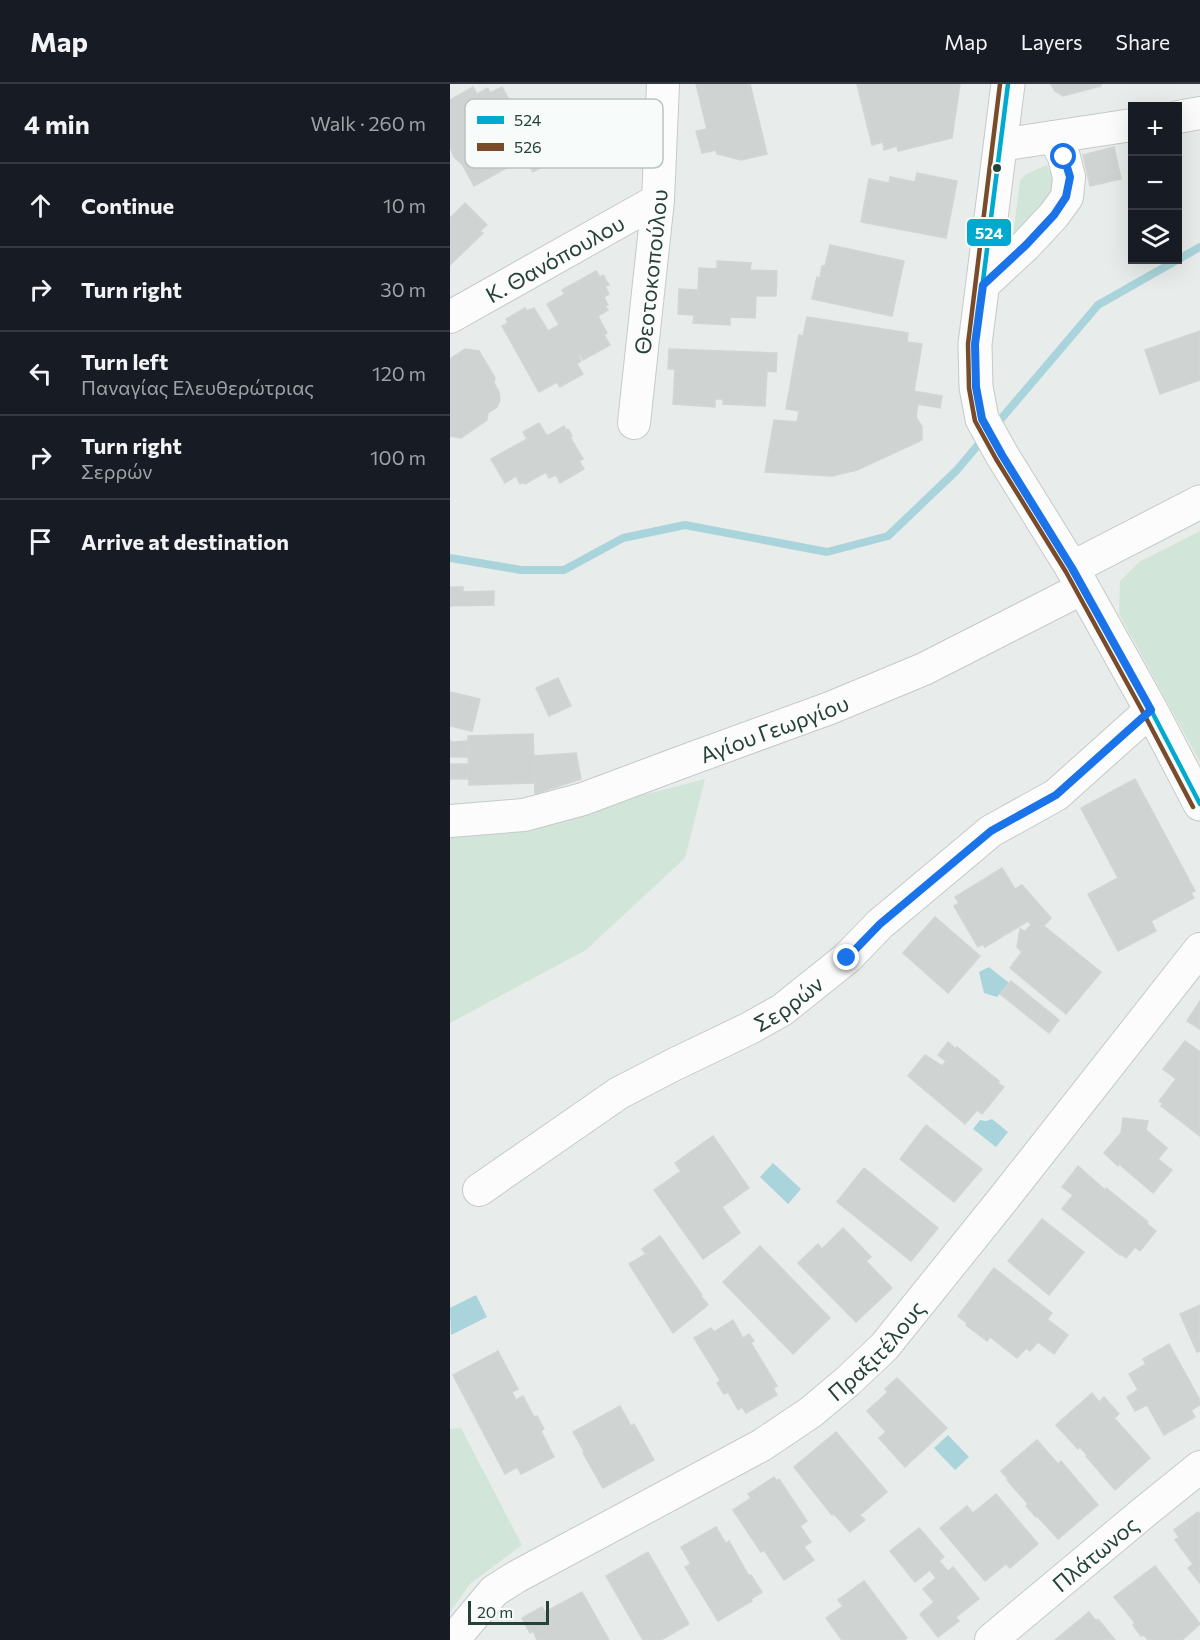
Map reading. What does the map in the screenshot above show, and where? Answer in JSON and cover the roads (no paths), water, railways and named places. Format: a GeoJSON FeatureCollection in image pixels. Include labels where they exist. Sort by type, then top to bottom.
{"type":"FeatureCollection","features":[{"type":"Feature","properties":{"kind":"street","name":"Θεοτοκοπούλου"},"geometry":{"type":"LineString","coordinates":[[662,99],[663,84]]}},
{"type":"Feature","properties":{"kind":"street"},"geometry":{"type":"LineString","coordinates":[[1008,84],[975,344],[976,387],[982,419],[1078,578],[1200,804]]}},
{"type":"Feature","properties":{"kind":"street"},"geometry":{"type":"LineString","coordinates":[[1182,116],[1200,113]]}},
{"type":"Feature","properties":{"kind":"street"},"geometry":{"type":"LineString","coordinates":[[1000,145],[1128,126]]}},
{"type":"Feature","properties":{"kind":"street"},"geometry":{"type":"LineString","coordinates":[[983,285],[1026,245],[1054,215],[1066,197],[1070,177],[1064,157],[1054,137]]}},
{"type":"Feature","properties":{"kind":"street","name":"Θεοτοκοπούλου"},"geometry":{"type":"LineString","coordinates":[[634,423],[659,168]]}},
{"type":"Feature","properties":{"kind":"street","name":"Κ. Θανόπουλου"},"geometry":{"type":"LineString","coordinates":[[450,317],[658,200]]}},
{"type":"Feature","properties":{"kind":"street"},"geometry":{"type":"LineString","coordinates":[[1078,578],[1200,502]]}},
{"type":"Feature","properties":{"kind":"street","name":"Αγίου Γεωργίου"},"geometry":{"type":"LineString","coordinates":[[450,821],[524,815],[583,799],[830,708],[924,669],[1078,578]]}},
{"type":"Feature","properties":{"kind":"street","name":"Σερρών"},"geometry":{"type":"LineString","coordinates":[[479,1190],[620,1093],[782,1010],[839,964],[880,924],[991,831],[1056,795],[1151,710]]}},
{"type":"Feature","properties":{"kind":"street","name":"Πραξιτέλους"},"geometry":{"type":"LineString","coordinates":[[453,1640],[494,1591],[762,1445],[811,1412],[848,1381],[884,1347],[1200,949]]}},
{"type":"Feature","properties":{"kind":"street","name":"Πλάτωνος"},"geometry":{"type":"LineString","coordinates":[[991,1640],[1200,1467]]}},
{"type":"Feature","properties":{"kind":"water"},"geometry":{"type":"Polygon","coordinates":[[[989,967],[1009,983],[997,997],[984,993],[979,972],[989,967]]]}},
{"type":"Feature","properties":{"kind":"water"},"geometry":{"type":"Polygon","coordinates":[[[992,1119],[1008,1132],[996,1147],[973,1129],[980,1120],[992,1119]]]}},
{"type":"Feature","properties":{"kind":"water"},"geometry":{"type":"Polygon","coordinates":[[[773,1163],[801,1189],[788,1204],[760,1177],[773,1163]]]}},
{"type":"Feature","properties":{"kind":"water"},"geometry":{"type":"Polygon","coordinates":[[[476,1295],[487,1317],[451,1335],[450,1308],[476,1295]]]}},
{"type":"Feature","properties":{"kind":"water"},"geometry":{"type":"Polygon","coordinates":[[[948,1435],[969,1457],[955,1470],[934,1448],[948,1435]]]}},
{"type":"Feature","properties":{"kind":"waterway"},"geometry":{"type":"LineString","coordinates":[[995,426],[1098,305],[1200,247]]}},
{"type":"Feature","properties":{"kind":"waterway"},"geometry":{"type":"LineString","coordinates":[[450,558],[521,570],[564,570],[623,538],[685,525],[827,552],[888,536],[956,471],[984,438]]}}]}
